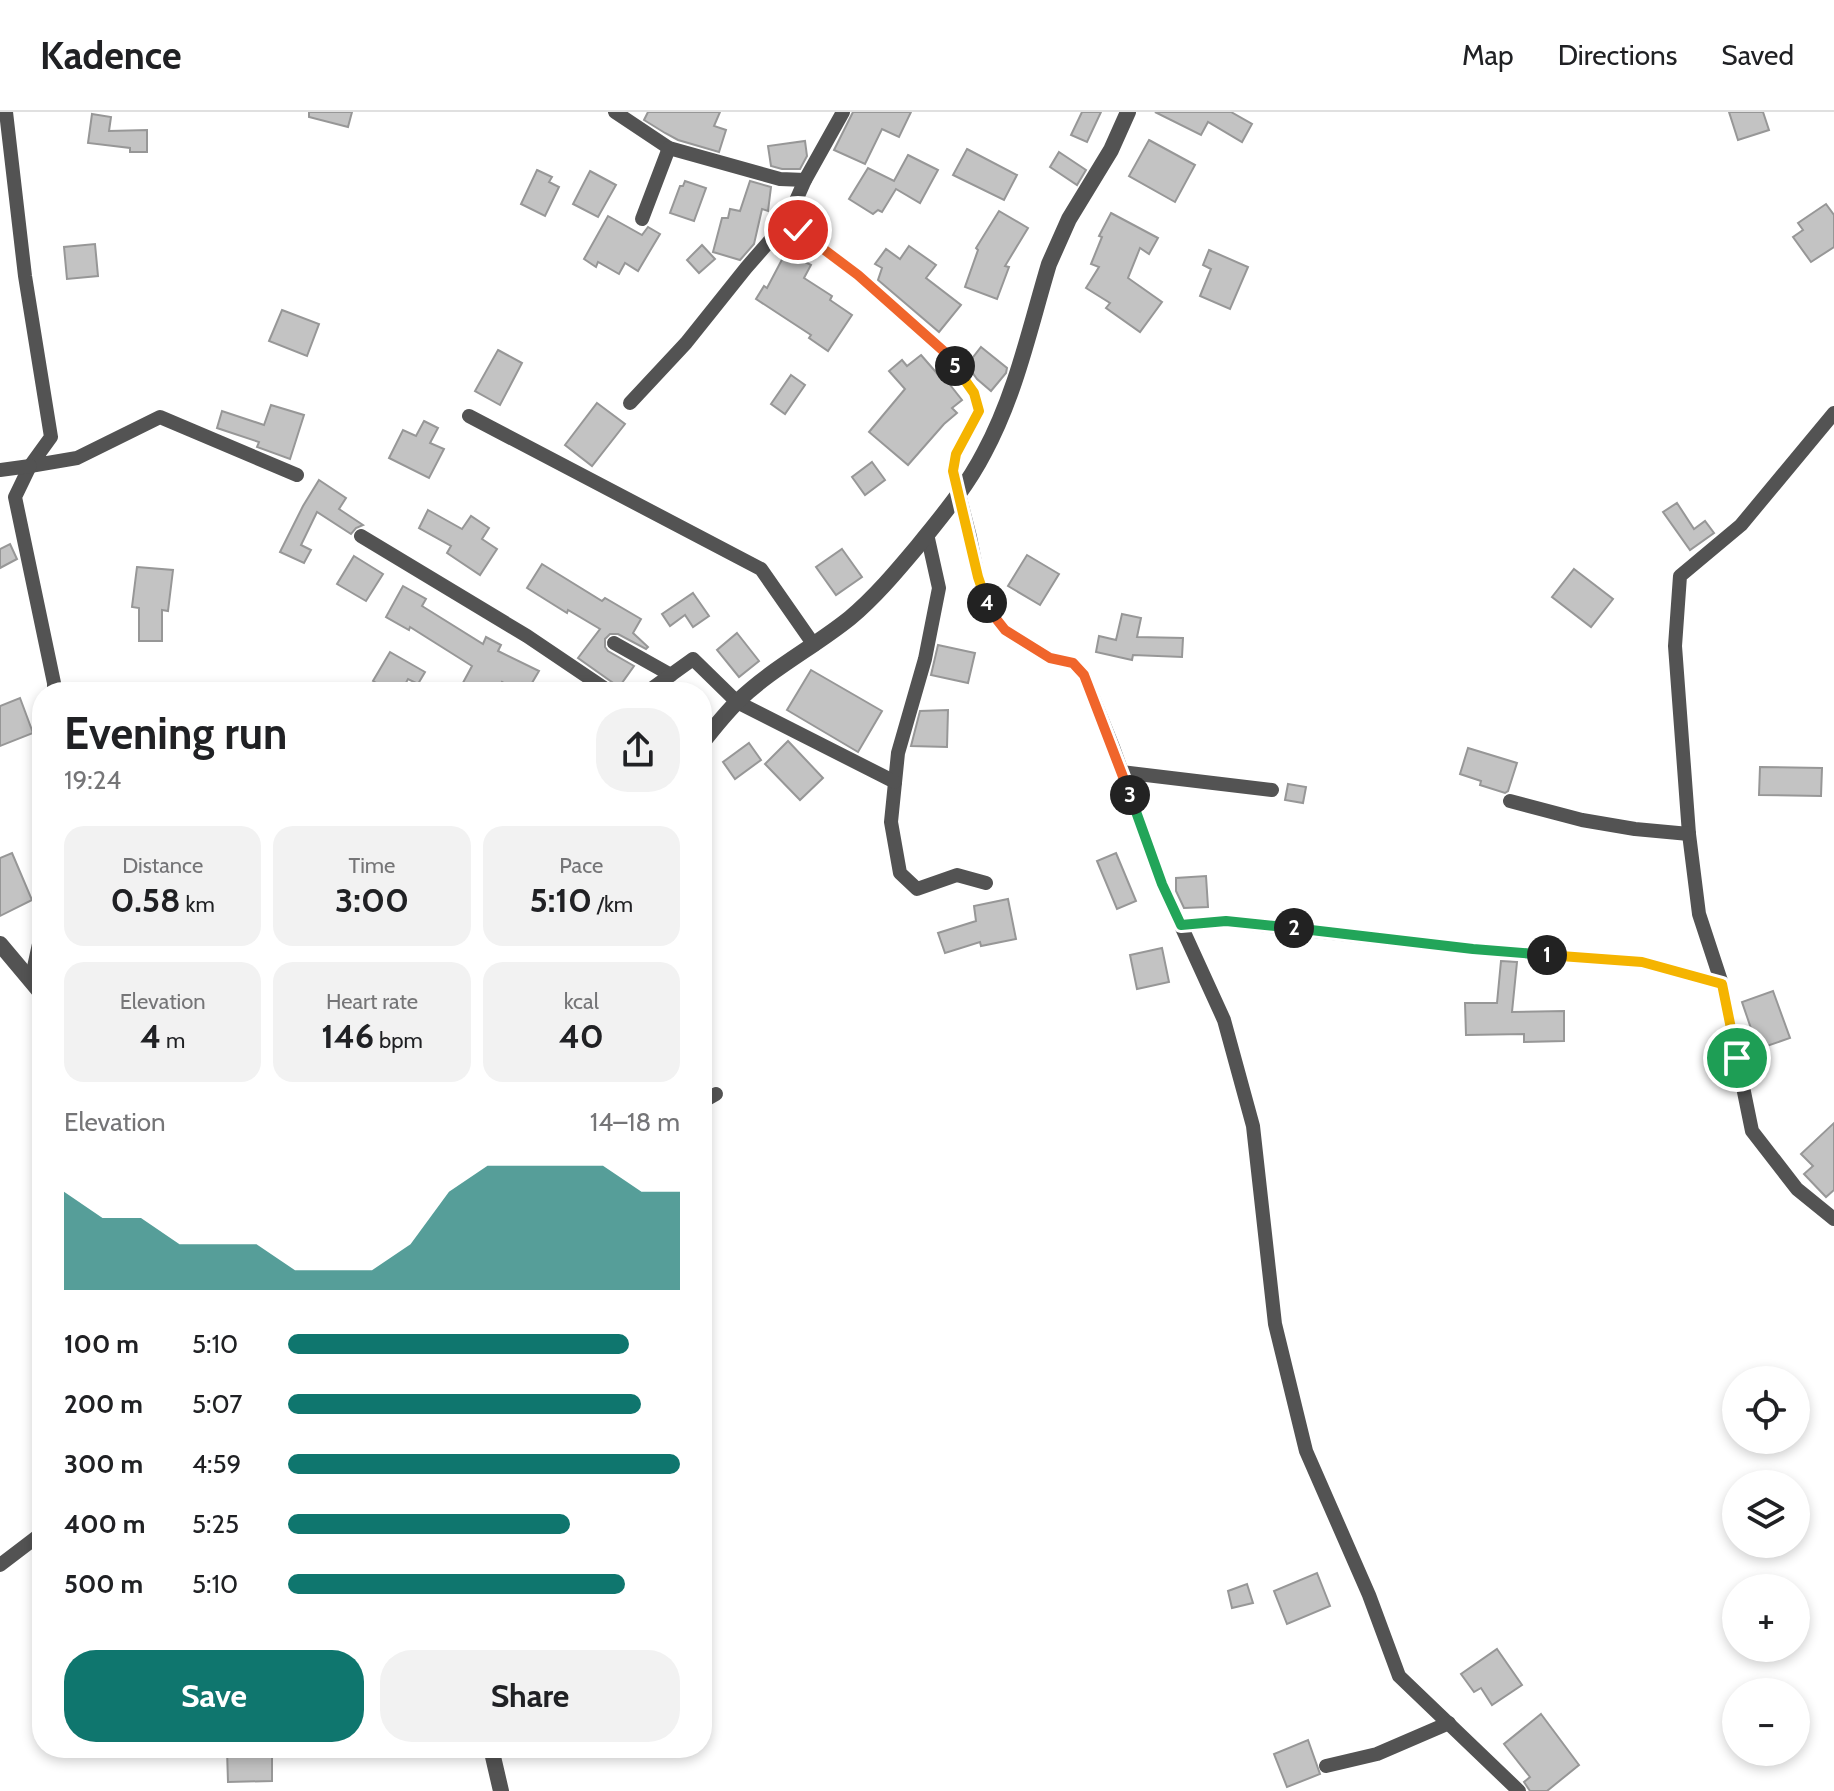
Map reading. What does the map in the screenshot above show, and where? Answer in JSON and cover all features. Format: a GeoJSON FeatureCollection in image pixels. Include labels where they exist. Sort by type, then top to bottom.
{"type":"FeatureCollection","features":[{"type":"Feature","properties":{"kind":"street"},"geometry":{"type":"LineString","coordinates":[[6,112],[25,276],[51,437],[30,466],[15,497],[54,682]]}},
{"type":"Feature","properties":{"kind":"street"},"geometry":{"type":"LineString","coordinates":[[615,112],[669,148],[780,179],[805,180]]}},
{"type":"Feature","properties":{"kind":"street"},"geometry":{"type":"LineString","coordinates":[[630,403],[686,343],[787,221],[805,180],[843,112]]}},
{"type":"Feature","properties":{"kind":"street"},"geometry":{"type":"LineString","coordinates":[[712,731],[737,702],[758,684],[871,600],[958,494],[984,455],[1007,404],[1049,264],[1069,219],[1111,150],[1128,112]]}},
{"type":"Feature","properties":{"kind":"street"},"geometry":{"type":"LineString","coordinates":[[642,219],[669,148]]}},
{"type":"Feature","properties":{"kind":"street"},"geometry":{"type":"LineString","coordinates":[[787,221],[858,275],[948,355],[974,393],[979,411],[956,454],[953,471],[978,577],[990,611],[1005,630],[1050,658],[1073,663],[1084,675],[1162,884],[1224,1020],[1253,1126],[1275,1324],[1306,1451],[1369,1595],[1399,1676],[1519,1791]]}},
{"type":"Feature","properties":{"kind":"street"},"geometry":{"type":"LineString","coordinates":[[1834,413],[1741,525],[1680,576],[1675,646],[1689,834],[1699,914],[1722,984],[1752,1131],[1797,1189],[1834,1219]]}},
{"type":"Feature","properties":{"kind":"street"},"geometry":{"type":"LineString","coordinates":[[469,416],[761,569],[814,645]]}},
{"type":"Feature","properties":{"kind":"street"},"geometry":{"type":"LineString","coordinates":[[0,470],[77,458],[160,417],[297,475]]}},
{"type":"Feature","properties":{"kind":"street"},"geometry":{"type":"LineString","coordinates":[[927,534],[939,588],[925,659],[898,753],[891,822],[900,873],[917,889],[957,875],[986,883]]}},
{"type":"Feature","properties":{"kind":"street"},"geometry":{"type":"LineString","coordinates":[[361,536],[527,636],[595,682]]}},
{"type":"Feature","properties":{"kind":"street"},"geometry":{"type":"LineString","coordinates":[[614,643],[671,675]]}},
{"type":"Feature","properties":{"kind":"street"},"geometry":{"type":"LineString","coordinates":[[661,682],[693,659],[737,702],[895,782]]}},
{"type":"Feature","properties":{"kind":"street"},"geometry":{"type":"LineString","coordinates":[[1121,772],[1272,790]]}},
{"type":"Feature","properties":{"kind":"street"},"geometry":{"type":"LineString","coordinates":[[1510,801],[1582,820],[1689,834]]}},
{"type":"Feature","properties":{"kind":"street"},"geometry":{"type":"LineString","coordinates":[[1181,925],[1226,921],[1473,949],[1642,962],[1722,984]]}},
{"type":"Feature","properties":{"kind":"street"},"geometry":{"type":"LineString","coordinates":[[0,944],[32,981]]}},
{"type":"Feature","properties":{"kind":"street"},"geometry":{"type":"LineString","coordinates":[[712,1096],[716,1094]]}},
{"type":"Feature","properties":{"kind":"street"},"geometry":{"type":"LineString","coordinates":[[0,1565],[32,1541]]}},
{"type":"Feature","properties":{"kind":"street"},"geometry":{"type":"LineString","coordinates":[[1326,1766],[1377,1754],[1449,1723]]}},
{"type":"Feature","properties":{"kind":"street"},"geometry":{"type":"LineString","coordinates":[[493,1758],[501,1791]]}},
{"type":"Feature","properties":{"kind":"building"},"geometry":{"type":"Polygon","coordinates":[[[309,112],[352,112],[348,127],[309,117],[309,112]]]}},
{"type":"Feature","properties":{"kind":"building"},"geometry":{"type":"Polygon","coordinates":[[[648,112],[720,112],[714,126],[726,130],[719,152],[665,133],[644,120],[648,112]]]}},
{"type":"Feature","properties":{"kind":"building"},"geometry":{"type":"Polygon","coordinates":[[[853,112],[911,112],[899,137],[882,129],[865,164],[834,150],[853,112]]]}},
{"type":"Feature","properties":{"kind":"building"},"geometry":{"type":"Polygon","coordinates":[[[1082,112],[1101,112],[1087,142],[1071,135],[1082,112]]]}},
{"type":"Feature","properties":{"kind":"building"},"geometry":{"type":"Polygon","coordinates":[[[1155,112],[1231,112],[1252,124],[1242,142],[1208,122],[1201,135],[1155,112]]]}},
{"type":"Feature","properties":{"kind":"building"},"geometry":{"type":"Polygon","coordinates":[[[1729,112],[1763,112],[1769,130],[1738,140],[1729,112]]]}},
{"type":"Feature","properties":{"kind":"building"},"geometry":{"type":"Polygon","coordinates":[[[92,114],[111,117],[109,131],[147,130],[147,152],[130,152],[130,148],[88,143],[92,114]]]}},
{"type":"Feature","properties":{"kind":"building"},"geometry":{"type":"Polygon","coordinates":[[[1149,140],[1195,165],[1175,202],[1129,176],[1149,140]]]}},
{"type":"Feature","properties":{"kind":"building"},"geometry":{"type":"Polygon","coordinates":[[[805,141],[807,156],[800,169],[771,166],[768,146],[805,141]]]}},
{"type":"Feature","properties":{"kind":"building"},"geometry":{"type":"Polygon","coordinates":[[[967,149],[1017,175],[1004,200],[953,175],[967,149]]]}},
{"type":"Feature","properties":{"kind":"building"},"geometry":{"type":"Polygon","coordinates":[[[1059,152],[1086,170],[1077,185],[1050,167],[1059,152]]]}},
{"type":"Feature","properties":{"kind":"building"},"geometry":{"type":"Polygon","coordinates":[[[908,155],[938,170],[920,203],[896,189],[882,212],[878,210],[873,214],[849,199],[868,168],[894,181],[908,155]]]}},
{"type":"Feature","properties":{"kind":"building"},"geometry":{"type":"Polygon","coordinates":[[[537,170],[552,177],[549,182],[559,187],[545,216],[521,204],[537,170]]]}},
{"type":"Feature","properties":{"kind":"building"},"geometry":{"type":"Polygon","coordinates":[[[590,171],[616,185],[598,217],[573,204],[590,171]]]}},
{"type":"Feature","properties":{"kind":"building"},"geometry":{"type":"Polygon","coordinates":[[[685,181],[706,188],[694,221],[670,213],[680,186],[685,181]]]}},
{"type":"Feature","properties":{"kind":"building"},"geometry":{"type":"Polygon","coordinates":[[[750,181],[771,187],[768,211],[762,209],[754,244],[740,260],[713,252],[722,218],[728,218],[730,209],[740,211],[750,181]]]}},
{"type":"Feature","properties":{"kind":"building"},"geometry":{"type":"Polygon","coordinates":[[[1826,204],[1834,215],[1834,247],[1811,262],[1793,237],[1803,230],[1798,223],[1826,204]]]}},
{"type":"Feature","properties":{"kind":"building"},"geometry":{"type":"Polygon","coordinates":[[[999,211],[1028,228],[1005,266],[1009,267],[997,299],[965,287],[978,250],[976,248],[999,211]]]}},
{"type":"Feature","properties":{"kind":"building"},"geometry":{"type":"Polygon","coordinates":[[[1111,213],[1158,238],[1149,254],[1140,248],[1128,278],[1162,302],[1140,332],[1106,308],[1110,303],[1086,288],[1099,267],[1091,264],[1102,237],[1099,236],[1111,213]]]}},
{"type":"Feature","properties":{"kind":"building"},"geometry":{"type":"Polygon","coordinates":[[[608,216],[642,235],[648,227],[660,234],[638,271],[625,263],[619,274],[598,262],[596,267],[584,259],[608,216]]]}},
{"type":"Feature","properties":{"kind":"building"},"geometry":{"type":"Polygon","coordinates":[[[95,244],[98,276],[67,279],[64,247],[95,244]]]}},
{"type":"Feature","properties":{"kind":"building"},"geometry":{"type":"Polygon","coordinates":[[[702,245],[715,259],[699,273],[687,260],[702,245]]]}},
{"type":"Feature","properties":{"kind":"building"},"geometry":{"type":"Polygon","coordinates":[[[909,246],[936,265],[926,278],[961,305],[939,332],[878,280],[882,268],[875,264],[886,249],[900,259],[909,246]]]}},
{"type":"Feature","properties":{"kind":"building"},"geometry":{"type":"Polygon","coordinates":[[[1209,250],[1248,267],[1230,309],[1200,296],[1211,269],[1203,265],[1209,250]]]}},
{"type":"Feature","properties":{"kind":"building"},"geometry":{"type":"Polygon","coordinates":[[[786,252],[811,265],[804,278],[832,296],[830,300],[852,315],[828,351],[809,338],[811,335],[756,299],[764,286],[767,288],[786,252]]]}},
{"type":"Feature","properties":{"kind":"building"},"geometry":{"type":"Polygon","coordinates":[[[282,310],[319,324],[307,356],[269,341],[282,310]]]}},
{"type":"Feature","properties":{"kind":"building"},"geometry":{"type":"Polygon","coordinates":[[[981,347],[1007,368],[991,391],[967,365],[981,347]]]}},
{"type":"Feature","properties":{"kind":"building"},"geometry":{"type":"Polygon","coordinates":[[[498,350],[522,363],[500,405],[475,391],[498,350]]]}},
{"type":"Feature","properties":{"kind":"building"},"geometry":{"type":"Polygon","coordinates":[[[921,355],[962,400],[952,408],[957,413],[908,465],[869,432],[905,389],[889,371],[902,360],[907,366],[921,355]]]}},
{"type":"Feature","properties":{"kind":"building"},"geometry":{"type":"Polygon","coordinates":[[[791,375],[805,385],[785,414],[771,404],[791,375]]]}},
{"type":"Feature","properties":{"kind":"building"},"geometry":{"type":"Polygon","coordinates":[[[597,403],[625,424],[592,466],[565,445],[597,403]]]}},
{"type":"Feature","properties":{"kind":"building"},"geometry":{"type":"Polygon","coordinates":[[[271,405],[304,415],[290,459],[257,447],[259,442],[217,428],[222,411],[264,425],[271,405]]]}},
{"type":"Feature","properties":{"kind":"building"},"geometry":{"type":"Polygon","coordinates":[[[424,421],[438,428],[430,443],[444,449],[429,478],[389,458],[403,430],[416,436],[424,421]]]}},
{"type":"Feature","properties":{"kind":"building"},"geometry":{"type":"Polygon","coordinates":[[[872,462],[885,480],[865,495],[852,477],[872,462]]]}},
{"type":"Feature","properties":{"kind":"building"},"geometry":{"type":"Polygon","coordinates":[[[319,480],[346,498],[339,509],[363,525],[351,534],[317,512],[301,545],[311,550],[304,563],[280,552],[319,480]]]}},
{"type":"Feature","properties":{"kind":"building"},"geometry":{"type":"Polygon","coordinates":[[[1677,503],[1694,529],[1705,521],[1714,533],[1690,550],[1663,512],[1677,503]]]}},
{"type":"Feature","properties":{"kind":"building"},"geometry":{"type":"Polygon","coordinates":[[[428,510],[462,529],[471,516],[489,528],[482,539],[497,549],[480,575],[447,553],[451,546],[419,528],[428,510]]]}},
{"type":"Feature","properties":{"kind":"building"},"geometry":{"type":"Polygon","coordinates":[[[10,544],[17,559],[0,568],[0,549],[10,544]]]}},
{"type":"Feature","properties":{"kind":"building"},"geometry":{"type":"Polygon","coordinates":[[[842,549],[862,577],[836,595],[816,567],[842,549]]]}},
{"type":"Feature","properties":{"kind":"building"},"geometry":{"type":"Polygon","coordinates":[[[1027,555],[1059,574],[1040,605],[1008,586],[1027,555]]]}},
{"type":"Feature","properties":{"kind":"building"},"geometry":{"type":"Polygon","coordinates":[[[354,556],[383,574],[366,601],[337,584],[354,556]]]}},
{"type":"Feature","properties":{"kind":"building"},"geometry":{"type":"Polygon","coordinates":[[[542,564],[602,601],[605,598],[641,619],[633,633],[648,647],[646,649],[618,634],[610,634],[605,639],[608,651],[634,666],[623,682],[612,682],[578,658],[600,629],[527,588],[542,564]]]}},
{"type":"Feature","properties":{"kind":"building"},"geometry":{"type":"Polygon","coordinates":[[[137,567],[173,570],[168,611],[162,610],[162,641],[139,641],[139,608],[132,607],[137,567]]]}},
{"type":"Feature","properties":{"kind":"building"},"geometry":{"type":"Polygon","coordinates":[[[1574,569],[1613,599],[1591,627],[1552,597],[1574,569]]]}},
{"type":"Feature","properties":{"kind":"building"},"geometry":{"type":"Polygon","coordinates":[[[403,586],[426,599],[422,606],[483,644],[486,637],[501,645],[498,651],[539,671],[533,682],[463,682],[472,666],[410,627],[409,630],[386,617],[403,586]]]}},
{"type":"Feature","properties":{"kind":"building"},"geometry":{"type":"Polygon","coordinates":[[[693,593],[709,616],[693,627],[685,615],[670,626],[662,614],[693,593]]]}},
{"type":"Feature","properties":{"kind":"building"},"geometry":{"type":"Polygon","coordinates":[[[1122,614],[1141,618],[1137,637],[1183,638],[1182,657],[1133,655],[1132,660],[1096,652],[1099,636],[1116,640],[1122,614]]]}},
{"type":"Feature","properties":{"kind":"building"},"geometry":{"type":"Polygon","coordinates":[[[737,633],[759,661],[739,677],[717,650],[737,633]]]}},
{"type":"Feature","properties":{"kind":"building"},"geometry":{"type":"Polygon","coordinates":[[[938,645],[975,653],[968,683],[931,675],[938,645]]]}},
{"type":"Feature","properties":{"kind":"building"},"geometry":{"type":"Polygon","coordinates":[[[390,652],[425,672],[419,682],[408,679],[406,682],[373,681],[390,652]]]}},
{"type":"Feature","properties":{"kind":"building"},"geometry":{"type":"Polygon","coordinates":[[[811,670],[882,711],[858,752],[787,710],[811,670]]]}},
{"type":"Feature","properties":{"kind":"building"},"geometry":{"type":"Polygon","coordinates":[[[20,698],[32,733],[0,746],[0,706],[20,698]]]}},
{"type":"Feature","properties":{"kind":"building"},"geometry":{"type":"Polygon","coordinates":[[[948,710],[947,747],[911,746],[920,711],[948,710]]]}},
{"type":"Feature","properties":{"kind":"building"},"geometry":{"type":"Polygon","coordinates":[[[788,741],[823,778],[800,800],[765,764],[788,741]]]}},
{"type":"Feature","properties":{"kind":"building"},"geometry":{"type":"Polygon","coordinates":[[[749,743],[761,760],[735,779],[723,762],[749,743]]]}},
{"type":"Feature","properties":{"kind":"building"},"geometry":{"type":"Polygon","coordinates":[[[1468,748],[1517,763],[1508,791],[1505,793],[1480,785],[1481,781],[1460,774],[1468,748]]]}},
{"type":"Feature","properties":{"kind":"building"},"geometry":{"type":"Polygon","coordinates":[[[1760,767],[1822,768],[1821,796],[1759,795],[1760,767]]]}},
{"type":"Feature","properties":{"kind":"building"},"geometry":{"type":"Polygon","coordinates":[[[1288,784],[1306,787],[1303,803],[1285,800],[1288,784]]]}},
{"type":"Feature","properties":{"kind":"building"},"geometry":{"type":"Polygon","coordinates":[[[12,853],[32,900],[0,916],[0,858],[12,853]]]}},
{"type":"Feature","properties":{"kind":"building"},"geometry":{"type":"Polygon","coordinates":[[[1116,853],[1136,901],[1117,909],[1097,861],[1116,853]]]}},
{"type":"Feature","properties":{"kind":"building"},"geometry":{"type":"Polygon","coordinates":[[[1206,876],[1208,907],[1184,908],[1176,891],[1176,878],[1206,876]]]}},
{"type":"Feature","properties":{"kind":"building"},"geometry":{"type":"Polygon","coordinates":[[[1008,899],[1016,939],[981,946],[980,942],[945,953],[938,933],[976,921],[974,906],[1008,899]]]}},
{"type":"Feature","properties":{"kind":"building"},"geometry":{"type":"Polygon","coordinates":[[[1162,948],[1169,982],[1137,989],[1130,955],[1162,948]]]}},
{"type":"Feature","properties":{"kind":"building"},"geometry":{"type":"Polygon","coordinates":[[[1501,961],[1517,962],[1512,1012],[1564,1011],[1564,1041],[1524,1042],[1524,1034],[1466,1035],[1465,1003],[1497,1003],[1501,961]]]}},
{"type":"Feature","properties":{"kind":"building"},"geometry":{"type":"Polygon","coordinates":[[[1773,991],[1790,1038],[1758,1049],[1742,1002],[1773,991]]]}},
{"type":"Feature","properties":{"kind":"building"},"geometry":{"type":"Polygon","coordinates":[[[1834,1123],[1834,1190],[1826,1197],[1804,1174],[1813,1166],[1801,1154],[1834,1123]]]}},
{"type":"Feature","properties":{"kind":"building"},"geometry":{"type":"Polygon","coordinates":[[[1317,1573],[1330,1606],[1287,1624],[1274,1591],[1317,1573]]]}},
{"type":"Feature","properties":{"kind":"building"},"geometry":{"type":"Polygon","coordinates":[[[1247,1584],[1253,1603],[1232,1608],[1228,1591],[1247,1584]]]}},
{"type":"Feature","properties":{"kind":"building"},"geometry":{"type":"Polygon","coordinates":[[[1497,1649],[1522,1685],[1492,1705],[1481,1688],[1474,1692],[1461,1674],[1497,1649]]]}},
{"type":"Feature","properties":{"kind":"building"},"geometry":{"type":"Polygon","coordinates":[[[1541,1714],[1579,1765],[1547,1791],[1530,1791],[1524,1782],[1530,1777],[1504,1744],[1541,1714]]]}},
{"type":"Feature","properties":{"kind":"building"},"geometry":{"type":"Polygon","coordinates":[[[1308,1740],[1320,1774],[1287,1787],[1274,1754],[1308,1740]]]}},
{"type":"Feature","properties":{"kind":"building"},"geometry":{"type":"Polygon","coordinates":[[[227,1758],[272,1758],[272,1781],[228,1782],[227,1758]]]}},
{"type":"Feature","properties":{"kind":"route"},"geometry":{"type":"LineString","coordinates":[[798,230],[858,275],[948,355],[974,393],[979,411],[956,454],[953,471],[978,577],[990,611],[1005,630],[1050,658],[1073,663],[1084,675],[1162,884],[1181,925],[1226,921],[1473,949],[1642,962],[1722,984],[1737,1058]]}}]}
